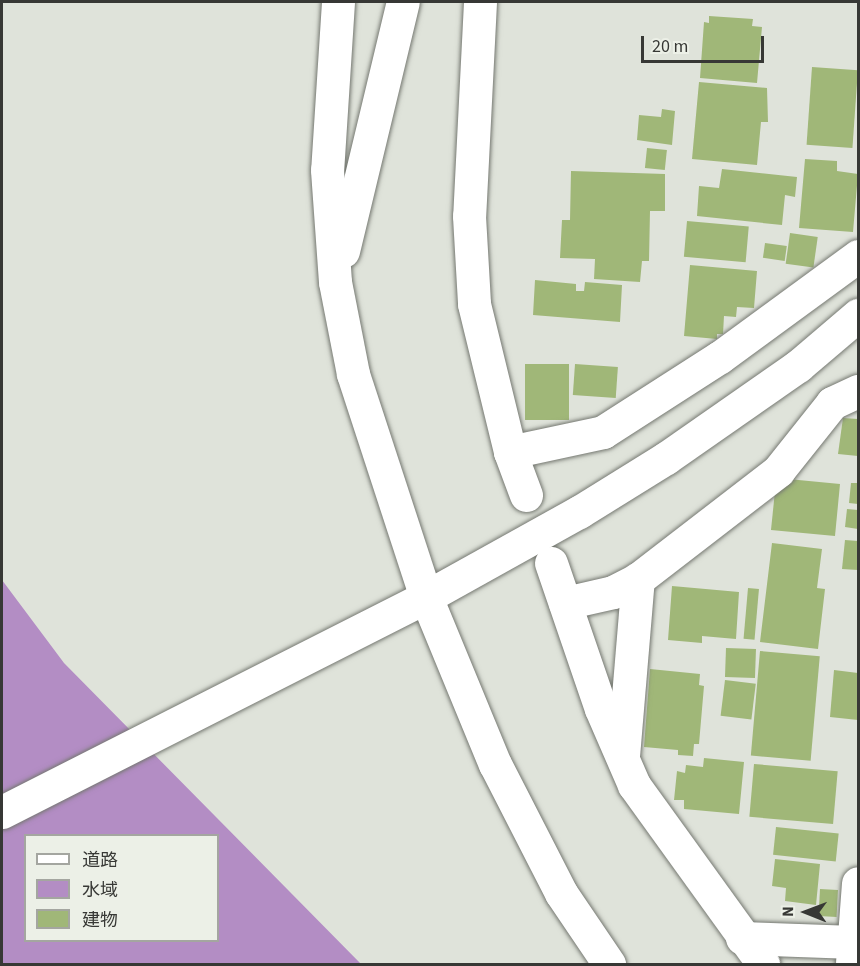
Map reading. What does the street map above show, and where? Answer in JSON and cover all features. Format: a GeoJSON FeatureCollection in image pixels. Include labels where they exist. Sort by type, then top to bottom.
{"type":"FeatureCollection","features":[{"type":"Feature","properties":{"kind":"street"},"geometry":{"type":"LineString","coordinates":[[338,2],[327,170],[335,282],[354,374],[416,602],[561,893],[609,964]]}},
{"type":"Feature","properties":{"kind":"street"},"geometry":{"type":"LineString","coordinates":[[335,282],[403,2]]}},
{"type":"Feature","properties":{"kind":"street"},"geometry":{"type":"LineString","coordinates":[[480,2],[469,216],[474,304],[510,452],[526,495]]}},
{"type":"Feature","properties":{"kind":"street"},"geometry":{"type":"LineString","coordinates":[[510,452],[603,432],[720,357],[858,256]]}},
{"type":"Feature","properties":{"kind":"street"},"geometry":{"type":"LineString","coordinates":[[2,812],[416,602],[579,512],[666,458],[798,366],[858,315]]}},
{"type":"Feature","properties":{"kind":"street"},"geometry":{"type":"LineString","coordinates":[[565,603],[613,592],[638,579],[778,471],[832,403],[858,391]]}},
{"type":"Feature","properties":{"kind":"street"},"geometry":{"type":"LineString","coordinates":[[551,563],[623,763],[634,785],[742,938],[763,964]]}},
{"type":"Feature","properties":{"kind":"street"},"geometry":{"type":"LineString","coordinates":[[623,763],[638,579]]}},
{"type":"Feature","properties":{"kind":"street"},"geometry":{"type":"LineString","coordinates":[[742,938],[853,953],[858,883]]}},
{"type":"Feature","properties":{"kind":"water"},"geometry":{"type":"Polygon","coordinates":[[[2,580],[64,663],[361,964],[2,964],[2,580]]]}},
{"type":"Feature","properties":{"kind":"building"},"geometry":{"type":"Polygon","coordinates":[[[709,16],[753,19],[752,26],[762,27],[757,83],[700,78],[704,22],[709,23],[709,16]]]}},
{"type":"Feature","properties":{"kind":"building"},"geometry":{"type":"Polygon","coordinates":[[[812,67],[858,70],[852,148],[807,145],[812,67]]]}},
{"type":"Feature","properties":{"kind":"building"},"geometry":{"type":"Polygon","coordinates":[[[699,82],[767,88],[768,122],[761,122],[757,165],[692,159],[699,82]]]}},
{"type":"Feature","properties":{"kind":"building"},"geometry":{"type":"Polygon","coordinates":[[[662,109],[675,111],[672,145],[637,140],[639,115],[661,117],[662,109]]]}},
{"type":"Feature","properties":{"kind":"building"},"geometry":{"type":"Polygon","coordinates":[[[647,148],[667,150],[665,170],[645,168],[647,148]]]}},
{"type":"Feature","properties":{"kind":"building"},"geometry":{"type":"Polygon","coordinates":[[[805,159],[837,161],[837,171],[858,174],[853,232],[799,228],[805,159]]]}},
{"type":"Feature","properties":{"kind":"building"},"geometry":{"type":"Polygon","coordinates":[[[722,169],[797,177],[795,197],[785,195],[782,225],[697,216],[699,186],[719,188],[722,169]]]}},
{"type":"Feature","properties":{"kind":"building"},"geometry":{"type":"Polygon","coordinates":[[[571,171],[665,174],[665,211],[650,211],[649,261],[642,261],[640,282],[594,279],[595,259],[560,258],[562,220],[570,220],[571,171]]]}},
{"type":"Feature","properties":{"kind":"building"},"geometry":{"type":"Polygon","coordinates":[[[687,221],[749,226],[746,262],[684,257],[687,221]]]}},
{"type":"Feature","properties":{"kind":"building"},"geometry":{"type":"Polygon","coordinates":[[[790,233],[818,237],[813,268],[786,264],[790,233]]]}},
{"type":"Feature","properties":{"kind":"building"},"geometry":{"type":"Polygon","coordinates":[[[765,243],[787,246],[785,261],[763,258],[765,243]]]}},
{"type":"Feature","properties":{"kind":"building"},"geometry":{"type":"Polygon","coordinates":[[[690,265],[757,271],[754,308],[737,307],[736,317],[724,316],[723,334],[717,334],[717,339],[684,336],[690,265]]]}},
{"type":"Feature","properties":{"kind":"building"},"geometry":{"type":"Polygon","coordinates":[[[535,280],[576,284],[576,291],[584,291],[585,282],[622,285],[620,322],[533,315],[535,280]]]}},
{"type":"Feature","properties":{"kind":"building"},"geometry":{"type":"Polygon","coordinates":[[[525,364],[569,364],[569,420],[525,420],[525,364]]]}},
{"type":"Feature","properties":{"kind":"building"},"geometry":{"type":"Polygon","coordinates":[[[575,364],[618,367],[616,398],[573,395],[575,364]]]}},
{"type":"Feature","properties":{"kind":"building"},"geometry":{"type":"Polygon","coordinates":[[[843,418],[858,419],[858,456],[838,454],[843,418]]]}},
{"type":"Feature","properties":{"kind":"building"},"geometry":{"type":"Polygon","coordinates":[[[788,479],[840,484],[835,536],[771,530],[775,491],[788,479]]]}},
{"type":"Feature","properties":{"kind":"building"},"geometry":{"type":"Polygon","coordinates":[[[851,483],[858,483],[858,504],[849,503],[851,483]]]}},
{"type":"Feature","properties":{"kind":"building"},"geometry":{"type":"Polygon","coordinates":[[[847,509],[858,510],[858,529],[845,527],[847,509]]]}},
{"type":"Feature","properties":{"kind":"building"},"geometry":{"type":"Polygon","coordinates":[[[845,540],[858,541],[858,570],[842,569],[845,540]]]}},
{"type":"Feature","properties":{"kind":"building"},"geometry":{"type":"Polygon","coordinates":[[[772,543],[822,549],[817,588],[825,589],[818,649],[760,642],[772,543]]]}},
{"type":"Feature","properties":{"kind":"building"},"geometry":{"type":"Polygon","coordinates":[[[672,586],[739,592],[736,639],[702,636],[702,643],[668,640],[672,586]]]}},
{"type":"Feature","properties":{"kind":"building"},"geometry":{"type":"Polygon","coordinates":[[[748,588],[759,589],[755,640],[744,639],[748,588]]]}},
{"type":"Feature","properties":{"kind":"building"},"geometry":{"type":"Polygon","coordinates":[[[726,648],[756,649],[755,678],[725,677],[726,648]]]}},
{"type":"Feature","properties":{"kind":"building"},"geometry":{"type":"Polygon","coordinates":[[[760,651],[820,656],[811,761],[751,756],[760,651]]]}},
{"type":"Feature","properties":{"kind":"building"},"geometry":{"type":"Polygon","coordinates":[[[650,669],[700,674],[699,685],[704,686],[699,744],[694,744],[693,756],[678,755],[678,750],[644,747],[650,669]]]}},
{"type":"Feature","properties":{"kind":"building"},"geometry":{"type":"Polygon","coordinates":[[[834,670],[858,673],[858,720],[830,717],[834,670]]]}},
{"type":"Feature","properties":{"kind":"building"},"geometry":{"type":"Polygon","coordinates":[[[725,680],[756,684],[751,720],[721,716],[725,680]]]}},
{"type":"Feature","properties":{"kind":"building"},"geometry":{"type":"Polygon","coordinates":[[[704,758],[744,762],[739,814],[684,809],[684,800],[674,800],[677,771],[685,773],[686,765],[703,767],[704,758]]]}},
{"type":"Feature","properties":{"kind":"building"},"geometry":{"type":"Polygon","coordinates":[[[754,764],[838,771],[833,824],[749,817],[754,764]]]}},
{"type":"Feature","properties":{"kind":"building"},"geometry":{"type":"Polygon","coordinates":[[[776,827],[839,834],[836,861],[773,855],[776,827]]]}},
{"type":"Feature","properties":{"kind":"building"},"geometry":{"type":"Polygon","coordinates":[[[775,859],[820,864],[816,905],[785,901],[786,888],[772,886],[775,859]]]}},
{"type":"Feature","properties":{"kind":"building"},"geometry":{"type":"Polygon","coordinates":[[[820,889],[838,890],[837,917],[819,916],[820,889]]]}}]}
